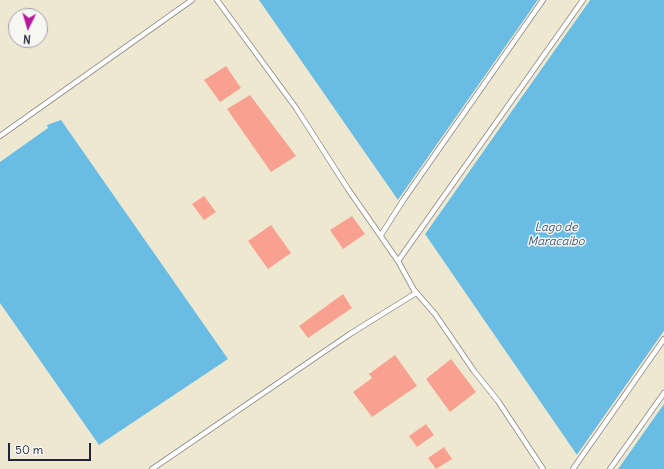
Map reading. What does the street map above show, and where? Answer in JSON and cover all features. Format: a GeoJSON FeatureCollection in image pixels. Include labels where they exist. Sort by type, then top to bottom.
{"type":"FeatureCollection","features":[{"type":"Feature","properties":{"kind":"lane"},"geometry":{"type":"LineString","coordinates":[[0,136],[192,0]]}},
{"type":"Feature","properties":{"kind":"lane"},"geometry":{"type":"LineString","coordinates":[[216,0],[296,108],[348,189],[398,261],[416,293],[435,314],[474,371],[498,401],[543,469]]}},
{"type":"Feature","properties":{"kind":"lane"},"geometry":{"type":"LineString","coordinates":[[381,235],[404,199],[543,0]]}},
{"type":"Feature","properties":{"kind":"lane"},"geometry":{"type":"LineString","coordinates":[[398,261],[583,0]]}},
{"type":"Feature","properties":{"kind":"lane"},"geometry":{"type":"LineString","coordinates":[[152,469],[350,334],[416,293]]}},
{"type":"Feature","properties":{"kind":"lane"},"geometry":{"type":"LineString","coordinates":[[573,469],[664,339]]}},
{"type":"Feature","properties":{"kind":"lane"},"geometry":{"type":"LineString","coordinates":[[610,469],[664,393]]}},
{"type":"Feature","properties":{"kind":"water"},"geometry":{"type":"Polygon","coordinates":[[[259,0],[538,0],[398,200],[259,0]]]}},
{"type":"Feature","properties":{"kind":"water","name":"Lago de Maracaibo"},"geometry":{"type":"Polygon","coordinates":[[[590,0],[664,0],[664,331],[577,455],[425,234],[590,0]]]}},
{"type":"Feature","properties":{"kind":"water"},"geometry":{"type":"Polygon","coordinates":[[[61,120],[228,359],[99,445],[0,303],[0,162],[48,128],[47,125],[61,120]]]}},
{"type":"Feature","properties":{"kind":"water"},"geometry":{"type":"Polygon","coordinates":[[[664,404],[664,469],[618,469],[664,404]]]}},
{"type":"Feature","properties":{"kind":"pier"},"geometry":{"type":"Polygon","coordinates":[[[538,0],[540,0],[400,202],[398,200],[538,0]]]}},
{"type":"Feature","properties":{"kind":"pier"},"geometry":{"type":"Polygon","coordinates":[[[587,0],[590,0],[425,234],[423,232],[587,0]]]}},
{"type":"Feature","properties":{"kind":"pier"},"geometry":{"type":"Polygon","coordinates":[[[664,331],[664,335],[579,456],[577,455],[664,331]]]}},
{"type":"Feature","properties":{"kind":"pier"},"geometry":{"type":"Polygon","coordinates":[[[664,402],[618,469],[616,469],[662,403],[664,402]]]}},
{"type":"Feature","properties":{"kind":"building"},"geometry":{"type":"Polygon","coordinates":[[[226,66],[241,88],[220,102],[204,80],[226,66]]]}},
{"type":"Feature","properties":{"kind":"building"},"geometry":{"type":"Polygon","coordinates":[[[250,95],[296,156],[271,172],[227,109],[250,95]]]}},
{"type":"Feature","properties":{"kind":"building"},"geometry":{"type":"Polygon","coordinates":[[[204,196],[216,212],[204,220],[192,204],[204,196]]]}},
{"type":"Feature","properties":{"kind":"building"},"geometry":{"type":"Polygon","coordinates":[[[352,216],[365,234],[343,249],[330,230],[352,216]]]}},
{"type":"Feature","properties":{"kind":"building"},"geometry":{"type":"Polygon","coordinates":[[[271,225],[291,253],[268,269],[248,241],[271,225]]]}},
{"type":"Feature","properties":{"kind":"building"},"geometry":{"type":"Polygon","coordinates":[[[343,294],[352,308],[308,338],[299,326],[343,294]]]}},
{"type":"Feature","properties":{"kind":"building"},"geometry":{"type":"Polygon","coordinates":[[[395,355],[417,386],[372,417],[353,392],[372,378],[369,374],[395,355]]]}},
{"type":"Feature","properties":{"kind":"building"},"geometry":{"type":"Polygon","coordinates":[[[451,359],[476,392],[450,412],[426,379],[451,359]]]}},
{"type":"Feature","properties":{"kind":"building"},"geometry":{"type":"Polygon","coordinates":[[[426,424],[434,435],[417,447],[409,436],[426,424]]]}},
{"type":"Feature","properties":{"kind":"building"},"geometry":{"type":"Polygon","coordinates":[[[444,447],[452,459],[436,469],[428,458],[444,447]]]}}]}
